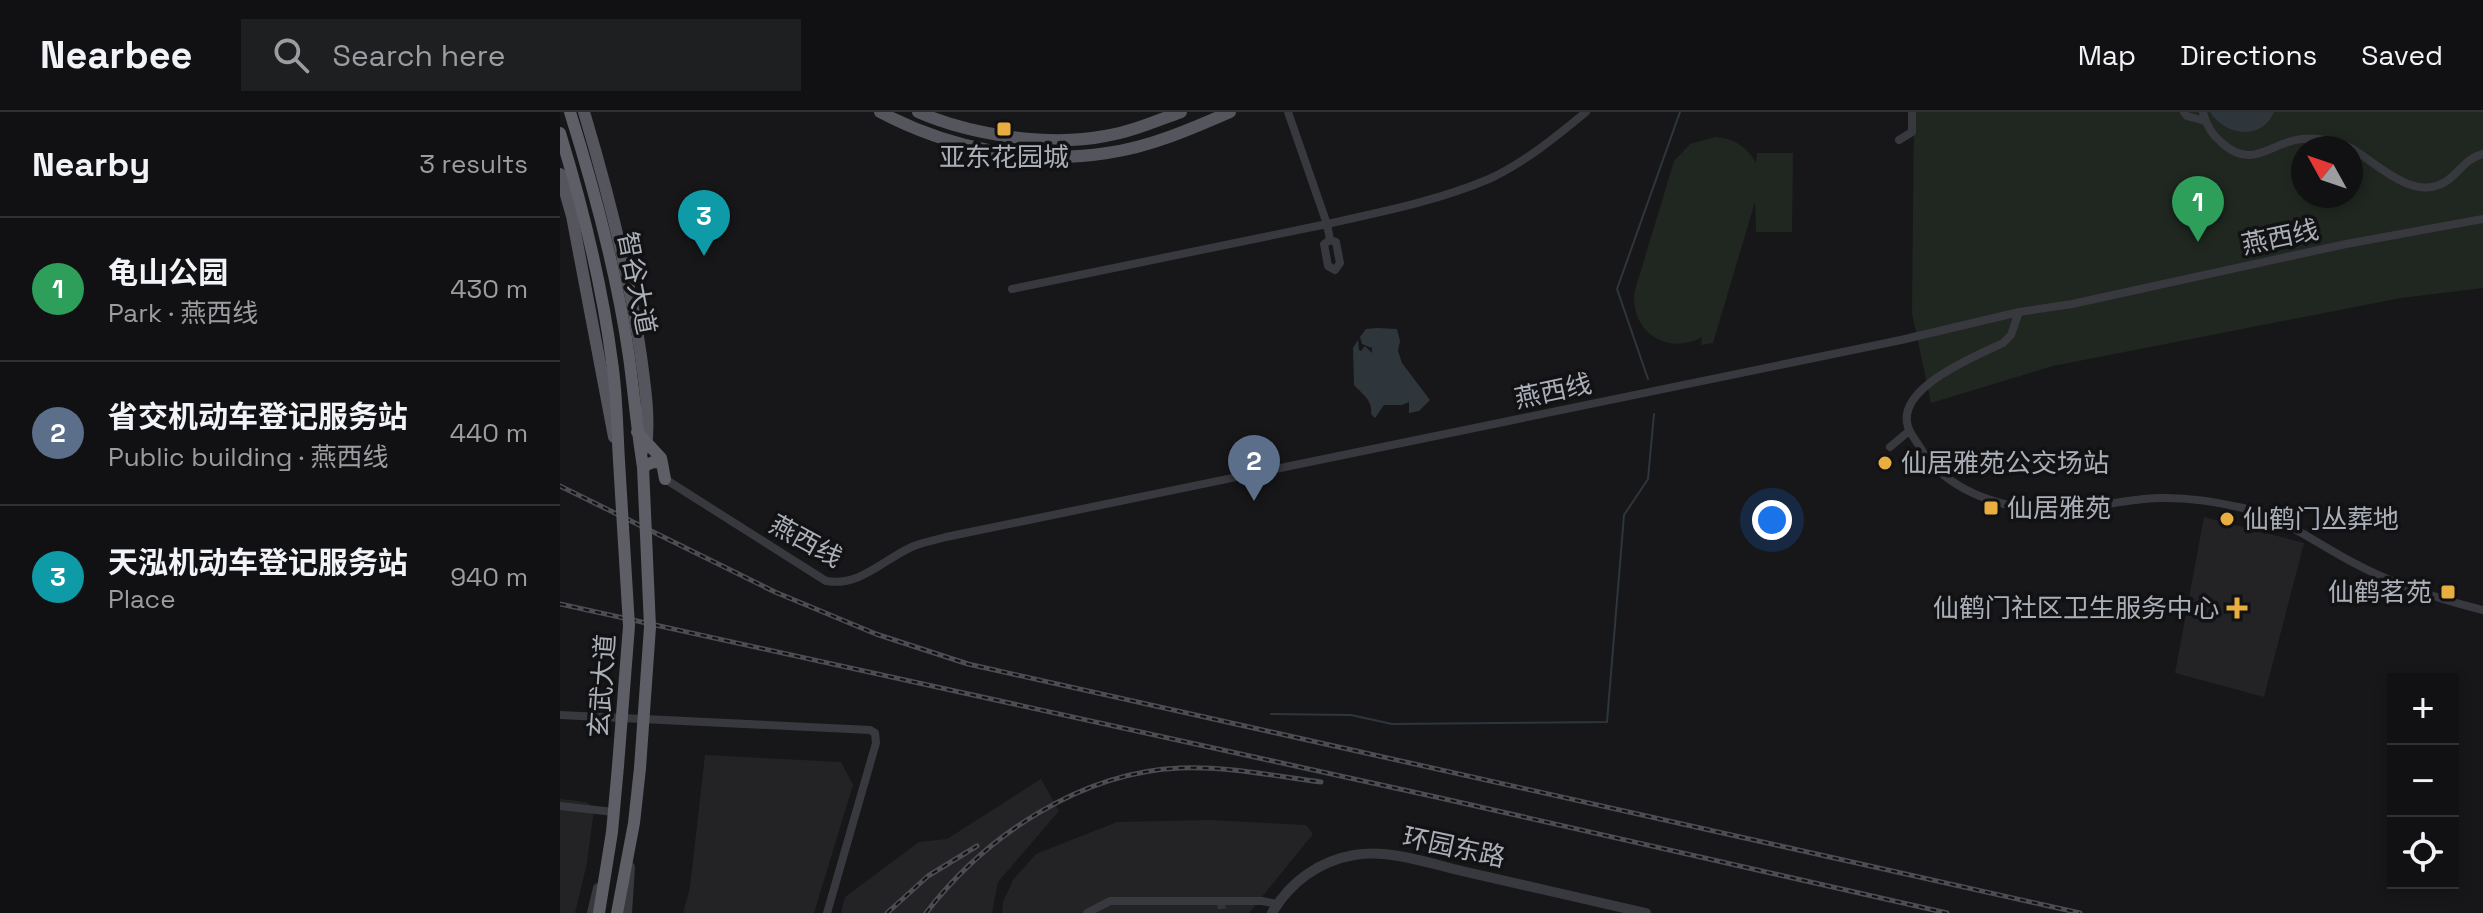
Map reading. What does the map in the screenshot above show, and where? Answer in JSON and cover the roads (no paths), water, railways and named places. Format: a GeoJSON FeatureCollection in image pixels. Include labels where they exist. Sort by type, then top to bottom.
{"type":"FeatureCollection","features":[{"type":"Feature","properties":{"kind":"highway","name":"智谷大道"},"geometry":{"type":"LineString","coordinates":[[570,112],[597,198],[617,287],[643,467]]}},
{"type":"Feature","properties":{"kind":"highway","name":"智谷大道"},"geometry":{"type":"LineString","coordinates":[[560,133],[581,201],[599,288],[612,364],[619,461]]}},
{"type":"Feature","properties":{"kind":"highway"},"geometry":{"type":"LineString","coordinates":[[637,432],[661,458],[665,479]]}},
{"type":"Feature","properties":{"kind":"highway","name":"玄武大道"},"geometry":{"type":"LineString","coordinates":[[599,913],[612,832],[629,626],[619,461]]}},
{"type":"Feature","properties":{"kind":"highway"},"geometry":{"type":"LineString","coordinates":[[643,467],[653,462],[662,463],[665,479]]}},
{"type":"Feature","properties":{"kind":"highway","name":"玄武大道"},"geometry":{"type":"LineString","coordinates":[[617,913],[634,823],[650,627],[643,467]]}},
{"type":"Feature","properties":{"kind":"main road"},"geometry":{"type":"LineString","coordinates":[[584,112],[622,254],[645,387],[647,442],[643,467]]}},
{"type":"Feature","properties":{"kind":"main road"},"geometry":{"type":"LineString","coordinates":[[880,112],[917,129],[966,144],[1000,152],[1061,156],[1109,153],[1137,147],[1230,112]]}},
{"type":"Feature","properties":{"kind":"main road"},"geometry":{"type":"LineString","coordinates":[[918,112],[944,122],[998,134],[1083,139],[1133,129],[1181,112]]}},
{"type":"Feature","properties":{"kind":"main road"},"geometry":{"type":"LineString","coordinates":[[560,174],[574,229],[619,461]]}},
{"type":"Feature","properties":{"kind":"street"},"geometry":{"type":"LineString","coordinates":[[1288,112],[1330,240]]}},
{"type":"Feature","properties":{"kind":"street"},"geometry":{"type":"LineString","coordinates":[[1012,289],[1428,200],[1490,178],[1556,137],[1586,112]]}},
{"type":"Feature","properties":{"kind":"street"},"geometry":{"type":"LineString","coordinates":[[1899,140],[1912,132],[1912,112]]}},
{"type":"Feature","properties":{"kind":"street"},"geometry":{"type":"LineString","coordinates":[[2184,112],[2187,116],[2204,116],[2216,139],[2235,153],[2255,155],[2291,142]]}},
{"type":"Feature","properties":{"kind":"street"},"geometry":{"type":"LineString","coordinates":[[2363,156],[2399,182],[2427,187],[2446,181],[2471,158],[2483,154]]}},
{"type":"Feature","properties":{"kind":"street","name":"燕西线"},"geometry":{"type":"LineString","coordinates":[[665,479],[826,581],[843,584],[915,546],[946,537],[1886,343],[2346,244],[2483,219]]}},
{"type":"Feature","properties":{"kind":"street"},"geometry":{"type":"LineString","coordinates":[[2019,312],[2011,335],[2003,343],[1943,374],[1920,391],[1910,403],[1907,419],[1909,431],[1933,465],[1949,478],[1995,501],[2019,507],[2058,510],[2157,498],[2182,498],[2248,509],[2289,525],[2386,579],[2483,610]]}},
{"type":"Feature","properties":{"kind":"street"},"geometry":{"type":"LineString","coordinates":[[1890,447],[1909,431]]}},
{"type":"Feature","properties":{"kind":"street"},"geometry":{"type":"LineString","coordinates":[[560,715],[870,730],[875,733],[876,743],[827,913]]}},
{"type":"Feature","properties":{"kind":"street"},"geometry":{"type":"LineString","coordinates":[[560,806],[614,812]]}},
{"type":"Feature","properties":{"kind":"street"},"geometry":{"type":"LineString","coordinates":[[627,913],[634,823]]}},
{"type":"Feature","properties":{"kind":"street"},"geometry":{"type":"LineString","coordinates":[[592,913],[612,832]]}},
{"type":"Feature","properties":{"kind":"street","name":"环园东路"},"geometry":{"type":"LineString","coordinates":[[1275,909],[1296,883],[1319,866],[1356,854],[1372,854],[1425,862],[1646,913]]}},
{"type":"Feature","properties":{"kind":"street"},"geometry":{"type":"LineString","coordinates":[[1087,913],[1110,901],[1262,901],[1275,909]]}},
{"type":"Feature","properties":{"kind":"street"},"geometry":{"type":"LineString","coordinates":[[1157,913],[1161,901]]}},
{"type":"Feature","properties":{"kind":"waterway"},"geometry":{"type":"LineString","coordinates":[[1648,379],[1617,289],[1680,112]]}},
{"type":"Feature","properties":{"kind":"waterway"},"geometry":{"type":"LineString","coordinates":[[1271,714],[1351,715],[1392,724],[1607,722],[1624,515],[1648,479],[1654,414]]}},
{"type":"Feature","properties":{"kind":"tunnel"},"geometry":{"type":"LineString","coordinates":[[1221,901],[1222,913]]}},
{"type":"Feature","properties":{"kind":"railway"},"geometry":{"type":"LineString","coordinates":[[560,486],[775,592],[876,634],[968,664],[2080,913]]}},
{"type":"Feature","properties":{"kind":"railway"},"geometry":{"type":"LineString","coordinates":[[560,604],[1947,913]]}},
{"type":"Feature","properties":{"kind":"railway"},"geometry":{"type":"LineString","coordinates":[[926,913],[977,858],[1006,834],[1072,795],[1107,782],[1143,772],[1180,768],[1233,770],[1321,782]]}},
{"type":"Feature","properties":{"kind":"railway"},"geometry":{"type":"LineString","coordinates":[[887,913],[928,876],[977,846]]}},
{"type":"Feature","properties":{"kind":"place","name":"亚东花园城"},"geometry":{"type":"Point","coordinates":[1004,129]}},
{"type":"Feature","properties":{"kind":"place","name":"龟山公园"},"geometry":{"type":"Point","coordinates":[2198,242]}},
{"type":"Feature","properties":{"kind":"place","name":"天泓机动车登记服务站"},"geometry":{"type":"Point","coordinates":[704,256]}},
{"type":"Feature","properties":{"kind":"place","name":"仙居雅苑公交场站"},"geometry":{"type":"Point","coordinates":[1885,463]}},
{"type":"Feature","properties":{"kind":"place","name":"省交机动车登记服务站"},"geometry":{"type":"Point","coordinates":[1254,501]}},
{"type":"Feature","properties":{"kind":"place","name":"仙居雅苑"},"geometry":{"type":"Point","coordinates":[1991,508]}},
{"type":"Feature","properties":{"kind":"place","name":"仙鹤门丛葬地"},"geometry":{"type":"Point","coordinates":[2227,519]}},
{"type":"Feature","properties":{"kind":"place","name":"仙鹤茗苑"},"geometry":{"type":"Point","coordinates":[2448,592]}},
{"type":"Feature","properties":{"kind":"place","name":"仙鹤门社区卫生服务中心"},"geometry":{"type":"Point","coordinates":[2237,608]}}]}
